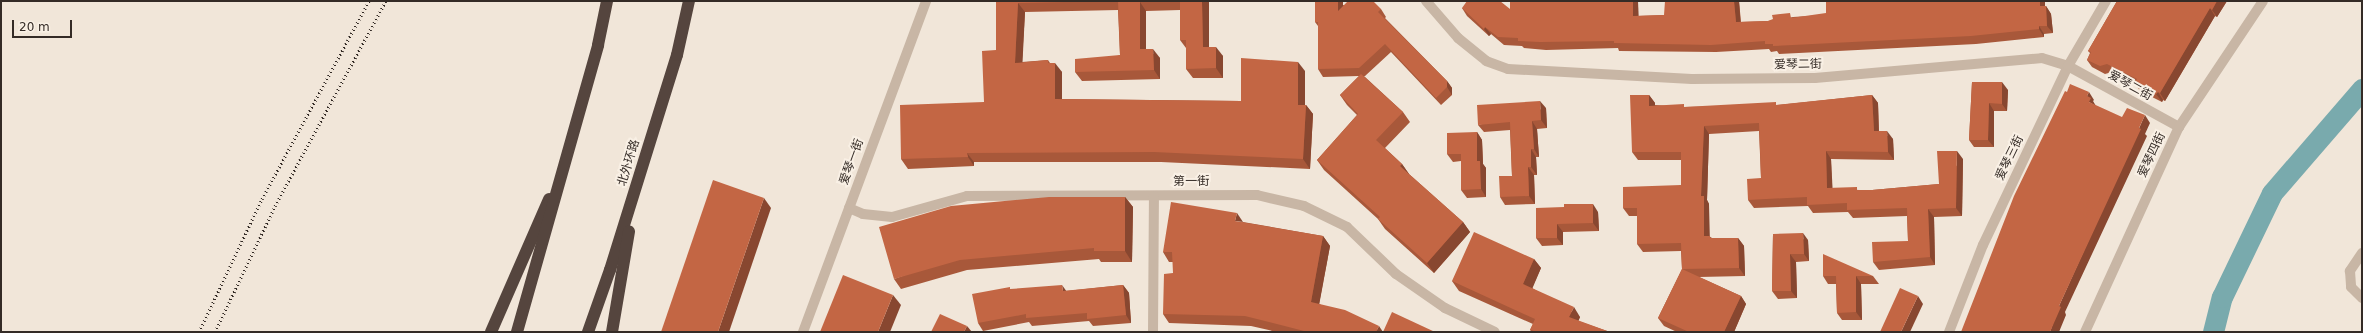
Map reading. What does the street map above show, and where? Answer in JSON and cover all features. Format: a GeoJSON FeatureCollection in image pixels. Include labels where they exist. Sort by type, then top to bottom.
{"type":"FeatureCollection","features":[{"type":"Feature","properties":{"kind":"highway"},"geometry":{"type":"LineString","coordinates":[[517,332],[598,45],[607,1]]}},
{"type":"Feature","properties":{"kind":"highway","name":"北外环路"},"geometry":{"type":"LineString","coordinates":[[588,332],[636,188],[677,55],[689,1]]}},
{"type":"Feature","properties":{"kind":"highway"},"geometry":{"type":"LineString","coordinates":[[491,332],[566,160]]}},
{"type":"Feature","properties":{"kind":"highway"},"geometry":{"type":"LineString","coordinates":[[612,332],[636,188]]}},
{"type":"Feature","properties":{"kind":"street","name":"爱琴一街"},"geometry":{"type":"LineString","coordinates":[[803,332],[926,1]]}},
{"type":"Feature","properties":{"kind":"street","name":"爱琴二街"},"geometry":{"type":"LineString","coordinates":[[1426,1],[1458,38],[1486,61],[1508,69],[1692,79],[1815,78],[2042,58],[2068,66],[2179,127]]}},
{"type":"Feature","properties":{"kind":"street","name":"爱琴三街"},"geometry":{"type":"LineString","coordinates":[[1949,332],[1982,245],[2068,66],[2106,1]]}},
{"type":"Feature","properties":{"kind":"street","name":"爱琴四街"},"geometry":{"type":"LineString","coordinates":[[2085,332],[2179,127],[2263,1]]}},
{"type":"Feature","properties":{"kind":"street","name":"第一街"},"geometry":{"type":"LineString","coordinates":[[849,208],[864,214],[892,217],[967,196],[1257,195],[1304,206],[1347,227],[1396,274],[1445,308],[1495,332]]}},
{"type":"Feature","properties":{"kind":"street"},"geometry":{"type":"LineString","coordinates":[[1153,332],[1154,196]]}},
{"type":"Feature","properties":{"kind":"street"},"geometry":{"type":"LineString","coordinates":[[2362,253],[2350,270],[2351,287],[2362,298]]}},
{"type":"Feature","properties":{"kind":"building"},"geometry":{"type":"Polygon","coordinates":[[[996,1],[1112,1],[1018,3],[1015,63],[1048,60],[1048,63],[1055,63],[1055,99],[1241,101],[1241,58],[1298,62],[1298,105],[1306,105],[1303,159],[1154,152],[967,153],[968,157],[901,159],[900,105],[984,102],[982,51],[996,50],[996,1]]]}},
{"type":"Feature","properties":{"kind":"building"},"geometry":{"type":"Polygon","coordinates":[[[1118,1],[1173,1],[1140,2],[1140,49],[1153,49],[1154,70],[1075,72],[1075,59],[1120,55],[1118,1]]]}},
{"type":"Feature","properties":{"kind":"building"},"geometry":{"type":"Polygon","coordinates":[[[1180,1],[1202,1],[1203,47],[1216,47],[1216,68],[1186,69],[1186,40],[1180,40],[1180,1]]]}},
{"type":"Feature","properties":{"kind":"building"},"geometry":{"type":"Polygon","coordinates":[[[1315,1],[1338,1],[1338,11],[1348,1],[1373,1],[1381,9],[1378,12],[1447,81],[1447,87],[1436,98],[1385,44],[1359,68],[1318,69],[1318,22],[1315,22],[1315,1]]]}},
{"type":"Feature","properties":{"kind":"building"},"geometry":{"type":"Polygon","coordinates":[[[1467,1],[1500,1],[1510,9],[1510,1],[1633,1],[1633,16],[1664,15],[1665,1],[1734,1],[1736,22],[1768,21],[1773,19],[1772,15],[1790,13],[1791,18],[1826,13],[1826,1],[2040,1],[2040,6],[2046,6],[2047,26],[2039,26],[2039,29],[1971,36],[1773,46],[1773,44],[1765,44],[1765,41],[1711,45],[1614,43],[1614,41],[1540,42],[1518,41],[1518,38],[1498,37],[1485,27],[1484,29],[1462,8],[1467,1]]]}},
{"type":"Feature","properties":{"kind":"building"},"geometry":{"type":"Polygon","coordinates":[[[2117,1],[2217,1],[2212,10],[2210,8],[2160,93],[2158,92],[2156,94],[2134,84],[2137,79],[2107,64],[2100,66],[2087,60],[2091,52],[2088,51],[2117,1]]]}},
{"type":"Feature","properties":{"kind":"building"},"geometry":{"type":"Polygon","coordinates":[[[1361,74],[1403,112],[1376,140],[1402,164],[1400,166],[1463,222],[1427,263],[1378,219],[1380,217],[1317,160],[1358,114],[1340,95],[1361,74]]]}},
{"type":"Feature","properties":{"kind":"building"},"geometry":{"type":"Polygon","coordinates":[[[1972,82],[2002,82],[2002,104],[1989,103],[1988,140],[1969,140],[1972,82]]]}},
{"type":"Feature","properties":{"kind":"building"},"geometry":{"type":"Polygon","coordinates":[[[2070,84],[2089,92],[2087,96],[2091,98],[2089,102],[2122,117],[2127,108],[2145,115],[2139,128],[2141,129],[2059,306],[2061,307],[2050,332],[1961,332],[2014,196],[2065,91],[2067,92],[2070,84]]]}},
{"type":"Feature","properties":{"kind":"building"},"geometry":{"type":"Polygon","coordinates":[[[1630,95],[1649,95],[1649,106],[1684,104],[1684,107],[1776,102],[1776,105],[1872,95],[1874,131],[1887,131],[1888,152],[1826,151],[1827,188],[1857,187],[1857,190],[1872,190],[1939,184],[1937,151],[1957,151],[1956,208],[1928,209],[1930,257],[1873,262],[1872,242],[1908,241],[1907,208],[1847,210],[1847,203],[1807,205],[1807,197],[1748,200],[1747,179],[1761,178],[1759,123],[1704,126],[1701,196],[1704,196],[1704,236],[1710,236],[1710,238],[1738,238],[1739,268],[1682,269],[1681,243],[1637,244],[1637,208],[1623,208],[1623,187],[1681,185],[1681,152],[1632,152],[1630,95]]]}},
{"type":"Feature","properties":{"kind":"building"},"geometry":{"type":"Polygon","coordinates":[[[1540,101],[1541,120],[1532,121],[1534,149],[1531,149],[1531,167],[1528,167],[1529,196],[1500,197],[1499,176],[1512,176],[1510,122],[1478,125],[1477,105],[1540,101]]]}},
{"type":"Feature","properties":{"kind":"building"},"geometry":{"type":"Polygon","coordinates":[[[1477,132],[1477,161],[1480,161],[1481,189],[1461,190],[1461,154],[1447,154],[1447,133],[1477,132]]]}},
{"type":"Feature","properties":{"kind":"building"},"geometry":{"type":"Polygon","coordinates":[[[713,180],[764,198],[718,332],[661,332],[713,180]]]}},
{"type":"Feature","properties":{"kind":"building"},"geometry":{"type":"Polygon","coordinates":[[[1049,197],[1125,197],[1125,251],[1094,251],[1094,248],[960,260],[894,279],[879,227],[951,206],[1049,197]]]}},
{"type":"Feature","properties":{"kind":"building"},"geometry":{"type":"Polygon","coordinates":[[[1171,202],[1237,213],[1235,221],[1323,236],[1311,302],[1345,310],[1379,326],[1376,332],[1308,332],[1245,316],[1163,314],[1164,274],[1173,273],[1172,252],[1163,252],[1171,202]]]}},
{"type":"Feature","properties":{"kind":"building"},"geometry":{"type":"Polygon","coordinates":[[[1564,204],[1593,204],[1593,223],[1557,224],[1557,238],[1536,238],[1536,208],[1564,207],[1564,204]]]}},
{"type":"Feature","properties":{"kind":"building"},"geometry":{"type":"Polygon","coordinates":[[[1474,232],[1534,259],[1523,284],[1574,307],[1569,317],[1610,332],[1534,332],[1530,330],[1535,319],[1452,281],[1474,232]]]}},
{"type":"Feature","properties":{"kind":"building"},"geometry":{"type":"Polygon","coordinates":[[[1803,233],[1804,254],[1790,254],[1791,291],[1772,291],[1773,234],[1803,233]]]}},
{"type":"Feature","properties":{"kind":"building"},"geometry":{"type":"Polygon","coordinates":[[[1823,254],[1873,276],[1856,276],[1856,312],[1837,313],[1836,276],[1823,276],[1823,254]]]}},
{"type":"Feature","properties":{"kind":"building"},"geometry":{"type":"Polygon","coordinates":[[[1682,269],[1741,296],[1724,332],[1689,332],[1658,318],[1682,269]]]}},
{"type":"Feature","properties":{"kind":"building"},"geometry":{"type":"Polygon","coordinates":[[[843,275],[893,295],[878,332],[820,332],[843,275]]]}},
{"type":"Feature","properties":{"kind":"building"},"geometry":{"type":"Polygon","coordinates":[[[1062,285],[1063,291],[1123,285],[1126,315],[1087,319],[1087,313],[1026,318],[1026,314],[978,323],[972,294],[1010,287],[1010,289],[1062,285]]]}},
{"type":"Feature","properties":{"kind":"building"},"geometry":{"type":"Polygon","coordinates":[[[1900,288],[1918,296],[1901,332],[1880,332],[1900,288]]]}},
{"type":"Feature","properties":{"kind":"building"},"geometry":{"type":"Polygon","coordinates":[[[1392,312],[1435,332],[1383,332],[1392,312]]]}},
{"type":"Feature","properties":{"kind":"building"},"geometry":{"type":"Polygon","coordinates":[[[940,314],[967,326],[964,332],[931,332],[940,314]]]}},
{"type":"Feature","properties":{"kind":"waterway"},"geometry":{"type":"LineString","coordinates":[[2213,332],[2222,297],[2272,193],[2362,89]]}},
{"type":"Feature","properties":{"kind":"railway"},"geometry":{"type":"LineString","coordinates":[[199,332],[262,199],[369,1]]}},
{"type":"Feature","properties":{"kind":"railway"},"geometry":{"type":"LineString","coordinates":[[215,332],[275,206],[386,1]]}}]}
